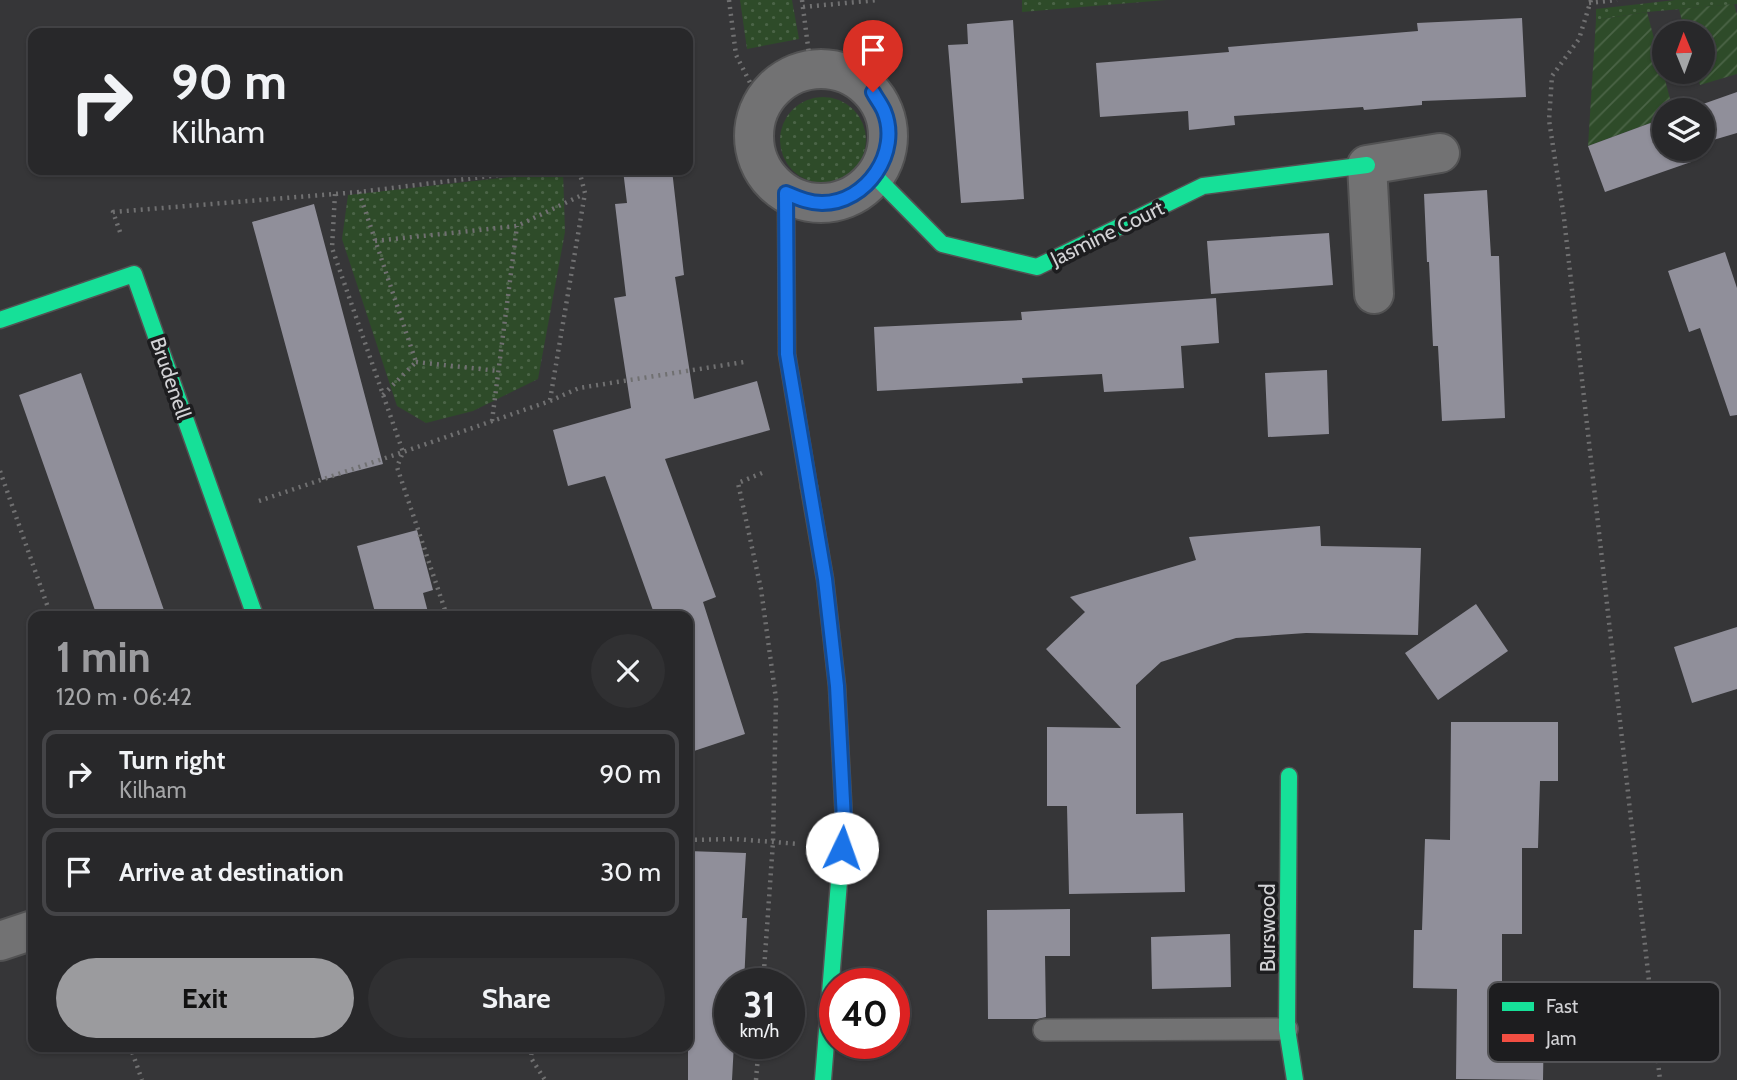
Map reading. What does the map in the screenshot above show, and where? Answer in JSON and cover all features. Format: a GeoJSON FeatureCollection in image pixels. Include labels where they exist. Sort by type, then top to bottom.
{"type":"FeatureCollection","features":[{"type":"Feature","properties":{"kind":"street"},"geometry":{"type":"LineString","coordinates":[[811,70],[834,70],[855,77],[873,92],[884,111],[889,134],[886,156],[875,176],[861,190],[844,199],[824,203],[804,201],[786,193],[770,180],[760,163],[755,144],[755,124],[762,106],[774,88],[791,76],[811,70]]}},
{"type":"Feature","properties":{"kind":"street","name":"Jasmine Court"},"geometry":{"type":"LineString","coordinates":[[875,176],[942,244],[1037,267],[1203,186],[1440,153]]}},
{"type":"Feature","properties":{"kind":"street"},"geometry":{"type":"LineString","coordinates":[[1367,165],[1374,294]]}},
{"type":"Feature","properties":{"kind":"street"},"geometry":{"type":"LineString","coordinates":[[786,193],[787,354],[825,579],[837,686],[844,820],[823,1080]]}},
{"type":"Feature","properties":{"kind":"street"},"geometry":{"type":"LineString","coordinates":[[0,320],[134,274]]}},
{"type":"Feature","properties":{"kind":"street","name":"Brudenell"},"geometry":{"type":"LineString","coordinates":[[134,274],[253,611]]}},
{"type":"Feature","properties":{"kind":"street","name":"Burswood"},"geometry":{"type":"LineString","coordinates":[[1289,776],[1287,1029],[1295,1080]]}},
{"type":"Feature","properties":{"kind":"street"},"geometry":{"type":"LineString","coordinates":[[0,941],[28,932]]}},
{"type":"Feature","properties":{"kind":"lane"},"geometry":{"type":"LineString","coordinates":[[1044,1030],[1287,1029]]}},
{"type":"Feature","properties":{"kind":"path"},"geometry":{"type":"LineString","coordinates":[[729,0],[736,55],[762,106]]}},
{"type":"Feature","properties":{"kind":"path"},"geometry":{"type":"LineString","coordinates":[[802,0],[811,70]]}},
{"type":"Feature","properties":{"kind":"path"},"geometry":{"type":"LineString","coordinates":[[803,7],[878,0]]}},
{"type":"Feature","properties":{"kind":"path"},"geometry":{"type":"LineString","coordinates":[[1617,0],[1590,2],[1579,39],[1552,76],[1549,120],[1564,218],[1649,982]]}},
{"type":"Feature","properties":{"kind":"path"},"geometry":{"type":"LineString","coordinates":[[134,274],[113,212],[359,192],[499,175]]}},
{"type":"Feature","properties":{"kind":"path"},"geometry":{"type":"LineString","coordinates":[[550,401],[585,193],[580,175]]}},
{"type":"Feature","properties":{"kind":"path"},"geometry":{"type":"LineString","coordinates":[[359,192],[416,362]]}},
{"type":"Feature","properties":{"kind":"path"},"geometry":{"type":"LineString","coordinates":[[375,241],[517,226],[585,193]]}},
{"type":"Feature","properties":{"kind":"path"},"geometry":{"type":"LineString","coordinates":[[334,194],[331,248],[403,452],[397,467],[445,611]]}},
{"type":"Feature","properties":{"kind":"path"},"geometry":{"type":"LineString","coordinates":[[492,422],[517,226]]}},
{"type":"Feature","properties":{"kind":"path"},"geometry":{"type":"LineString","coordinates":[[219,514],[492,422],[579,388],[787,354]]}},
{"type":"Feature","properties":{"kind":"path"},"geometry":{"type":"LineString","coordinates":[[383,395],[416,362]]}},
{"type":"Feature","properties":{"kind":"path"},"geometry":{"type":"LineString","coordinates":[[416,362],[498,371]]}},
{"type":"Feature","properties":{"kind":"path"},"geometry":{"type":"LineString","coordinates":[[764,968],[773,842],[776,699],[761,589],[738,482],[769,470]]}},
{"type":"Feature","properties":{"kind":"path"},"geometry":{"type":"LineString","coordinates":[[0,471],[49,611]]}},
{"type":"Feature","properties":{"kind":"path"},"geometry":{"type":"LineString","coordinates":[[693,840],[735,839],[842,848]]}},
{"type":"Feature","properties":{"kind":"path"},"geometry":{"type":"LineString","coordinates":[[132,1052],[142,1080]]}},
{"type":"Feature","properties":{"kind":"path"},"geometry":{"type":"LineString","coordinates":[[532,1052],[531,1058],[545,1080]]}},
{"type":"Feature","properties":{"kind":"path"},"geometry":{"type":"LineString","coordinates":[[756,1080],[758,1059]]}},
{"type":"Feature","properties":{"kind":"path"},"geometry":{"type":"LineString","coordinates":[[1658,1062],[1660,1080]]}},
{"type":"Feature","properties":{"kind":"green space"},"geometry":{"type":"Polygon","coordinates":[[[740,0],[792,0],[799,39],[747,49],[740,0]]]}},
{"type":"Feature","properties":{"kind":"green space"},"geometry":{"type":"Polygon","coordinates":[[[1022,0],[1166,0],[1022,12],[1022,0]]]}},
{"type":"Feature","properties":{"kind":"green space"},"geometry":{"type":"Polygon","coordinates":[[[1675,0],[1737,0],[1737,4],[1647,12],[1596,20],[1596,9],[1675,0]]]}},
{"type":"Feature","properties":{"kind":"green space"},"geometry":{"type":"Polygon","coordinates":[[[1734,4],[1737,14],[1737,74],[1715,81],[1715,21],[1682,21],[1679,9],[1734,4]]]}},
{"type":"Feature","properties":{"kind":"green space"},"geometry":{"type":"Polygon","coordinates":[[[1647,12],[1652,31],[1652,84],[1666,84],[1670,98],[1652,98],[1652,122],[1588,146],[1596,20],[1647,12]]]}},
{"type":"Feature","properties":{"kind":"green space"},"geometry":{"type":"Polygon","coordinates":[[[823,97],[840,100],[854,109],[863,123],[866,140],[863,157],[854,171],[840,180],[823,183],[806,180],[792,171],[783,157],[780,140],[783,123],[792,109],[806,100],[823,97]]]}},
{"type":"Feature","properties":{"kind":"green space"},"geometry":{"type":"Polygon","coordinates":[[[527,175],[563,175],[565,232],[538,379],[473,411],[426,423],[397,406],[342,239],[348,195],[527,175]]]}},
{"type":"Feature","properties":{"kind":"building"},"geometry":{"type":"Polygon","coordinates":[[[1522,18],[1526,97],[1422,101],[1422,105],[1364,110],[1363,107],[1234,116],[1235,125],[1189,130],[1188,111],[1100,117],[1096,63],[1229,52],[1228,47],[1418,31],[1417,23],[1522,18]]]}},
{"type":"Feature","properties":{"kind":"building"},"geometry":{"type":"Polygon","coordinates":[[[1013,20],[1024,199],[961,203],[948,45],[968,44],[967,24],[1013,20]]]}},
{"type":"Feature","properties":{"kind":"building"},"geometry":{"type":"Polygon","coordinates":[[[1737,92],[1737,133],[1715,139],[1715,100],[1737,92]]]}},
{"type":"Feature","properties":{"kind":"building"},"geometry":{"type":"Polygon","coordinates":[[[1652,122],[1652,161],[1691,162],[1605,192],[1588,146],[1652,122]]]}},
{"type":"Feature","properties":{"kind":"building"},"geometry":{"type":"Polygon","coordinates":[[[624,175],[673,175],[684,275],[675,277],[694,399],[757,381],[770,430],[665,459],[716,597],[703,602],[745,734],[693,751],[693,611],[653,611],[605,476],[568,486],[553,430],[631,408],[614,298],[626,296],[615,204],[627,203],[624,175]]]}},
{"type":"Feature","properties":{"kind":"building"},"geometry":{"type":"Polygon","coordinates":[[[1487,190],[1491,256],[1499,256],[1505,418],[1442,421],[1438,346],[1433,346],[1424,194],[1487,190]]]}},
{"type":"Feature","properties":{"kind":"building"},"geometry":{"type":"Polygon","coordinates":[[[314,204],[383,464],[322,480],[252,222],[314,204]]]}},
{"type":"Feature","properties":{"kind":"building"},"geometry":{"type":"Polygon","coordinates":[[[1329,233],[1333,285],[1211,294],[1207,241],[1329,233]]]}},
{"type":"Feature","properties":{"kind":"building"},"geometry":{"type":"Polygon","coordinates":[[[1725,252],[1737,288],[1737,415],[1730,416],[1700,328],[1689,332],[1668,271],[1725,252]]]}},
{"type":"Feature","properties":{"kind":"building"},"geometry":{"type":"Polygon","coordinates":[[[1216,298],[1219,343],[1181,346],[1184,388],[1104,392],[1102,374],[1022,378],[1023,383],[877,391],[874,327],[1022,320],[1021,312],[1216,298]]]}},
{"type":"Feature","properties":{"kind":"building"},"geometry":{"type":"Polygon","coordinates":[[[1327,370],[1329,434],[1268,437],[1265,373],[1327,370]]]}},
{"type":"Feature","properties":{"kind":"building"},"geometry":{"type":"Polygon","coordinates":[[[81,373],[164,611],[95,611],[19,395],[81,373]]]}},
{"type":"Feature","properties":{"kind":"building"},"geometry":{"type":"Polygon","coordinates":[[[1320,526],[1321,546],[1421,548],[1418,635],[1306,633],[1236,638],[1161,662],[1136,685],[1136,814],[1183,813],[1185,892],[1069,894],[1067,806],[1047,806],[1047,727],[1121,728],[1046,649],[1085,612],[1070,597],[1196,560],[1189,537],[1320,526]]]}},
{"type":"Feature","properties":{"kind":"building"},"geometry":{"type":"Polygon","coordinates":[[[417,530],[433,590],[423,593],[428,611],[375,611],[357,546],[417,530]]]}},
{"type":"Feature","properties":{"kind":"building"},"geometry":{"type":"Polygon","coordinates":[[[1476,604],[1508,651],[1438,700],[1405,653],[1476,604]]]}},
{"type":"Feature","properties":{"kind":"building"},"geometry":{"type":"Polygon","coordinates":[[[1737,627],[1737,689],[1692,703],[1674,647],[1737,627]]]}},
{"type":"Feature","properties":{"kind":"building"},"geometry":{"type":"Polygon","coordinates":[[[1451,722],[1558,722],[1558,781],[1540,781],[1538,848],[1522,848],[1522,934],[1502,934],[1502,982],[1488,982],[1488,1062],[1543,1062],[1543,1080],[1456,1079],[1457,989],[1413,988],[1414,930],[1422,930],[1425,839],[1450,840],[1451,722]]]}},
{"type":"Feature","properties":{"kind":"building"},"geometry":{"type":"Polygon","coordinates":[[[693,851],[746,853],[742,918],[747,918],[745,968],[714,968],[714,1059],[733,1059],[732,1080],[688,1080],[688,1052],[693,1052],[693,851]]]}},
{"type":"Feature","properties":{"kind":"building"},"geometry":{"type":"Polygon","coordinates":[[[1070,909],[1070,956],[1045,956],[1046,1017],[988,1019],[987,910],[1070,909]]]}},
{"type":"Feature","properties":{"kind":"building"},"geometry":{"type":"Polygon","coordinates":[[[1230,934],[1231,987],[1152,989],[1151,937],[1230,934]]]}},
{"type":"Feature","properties":{"kind":"traffic: fast"},"geometry":{"type":"LineString","coordinates":[[875,176],[942,244],[1037,267],[1203,186],[1367,165]]}},
{"type":"Feature","properties":{"kind":"traffic: fast"},"geometry":{"type":"LineString","coordinates":[[0,320],[134,274],[253,611]]}},
{"type":"Feature","properties":{"kind":"traffic: fast"},"geometry":{"type":"LineString","coordinates":[[809,487],[825,579],[837,686],[844,820],[823,1080]]}},
{"type":"Feature","properties":{"kind":"traffic: fast"},"geometry":{"type":"LineString","coordinates":[[1289,776],[1287,1029],[1295,1080]]}},
{"type":"Feature","properties":{"kind":"traffic: jam"},"geometry":{"type":"LineString","coordinates":[[786,193],[787,354],[809,487]]}},
{"type":"Feature","properties":{"kind":"route"},"geometry":{"type":"LineString","coordinates":[[842,848],[844,820],[837,686],[825,579],[787,354],[786,193],[804,201],[824,203],[844,199],[861,190],[875,176],[886,156],[889,134],[884,111],[873,92]]}}]}
